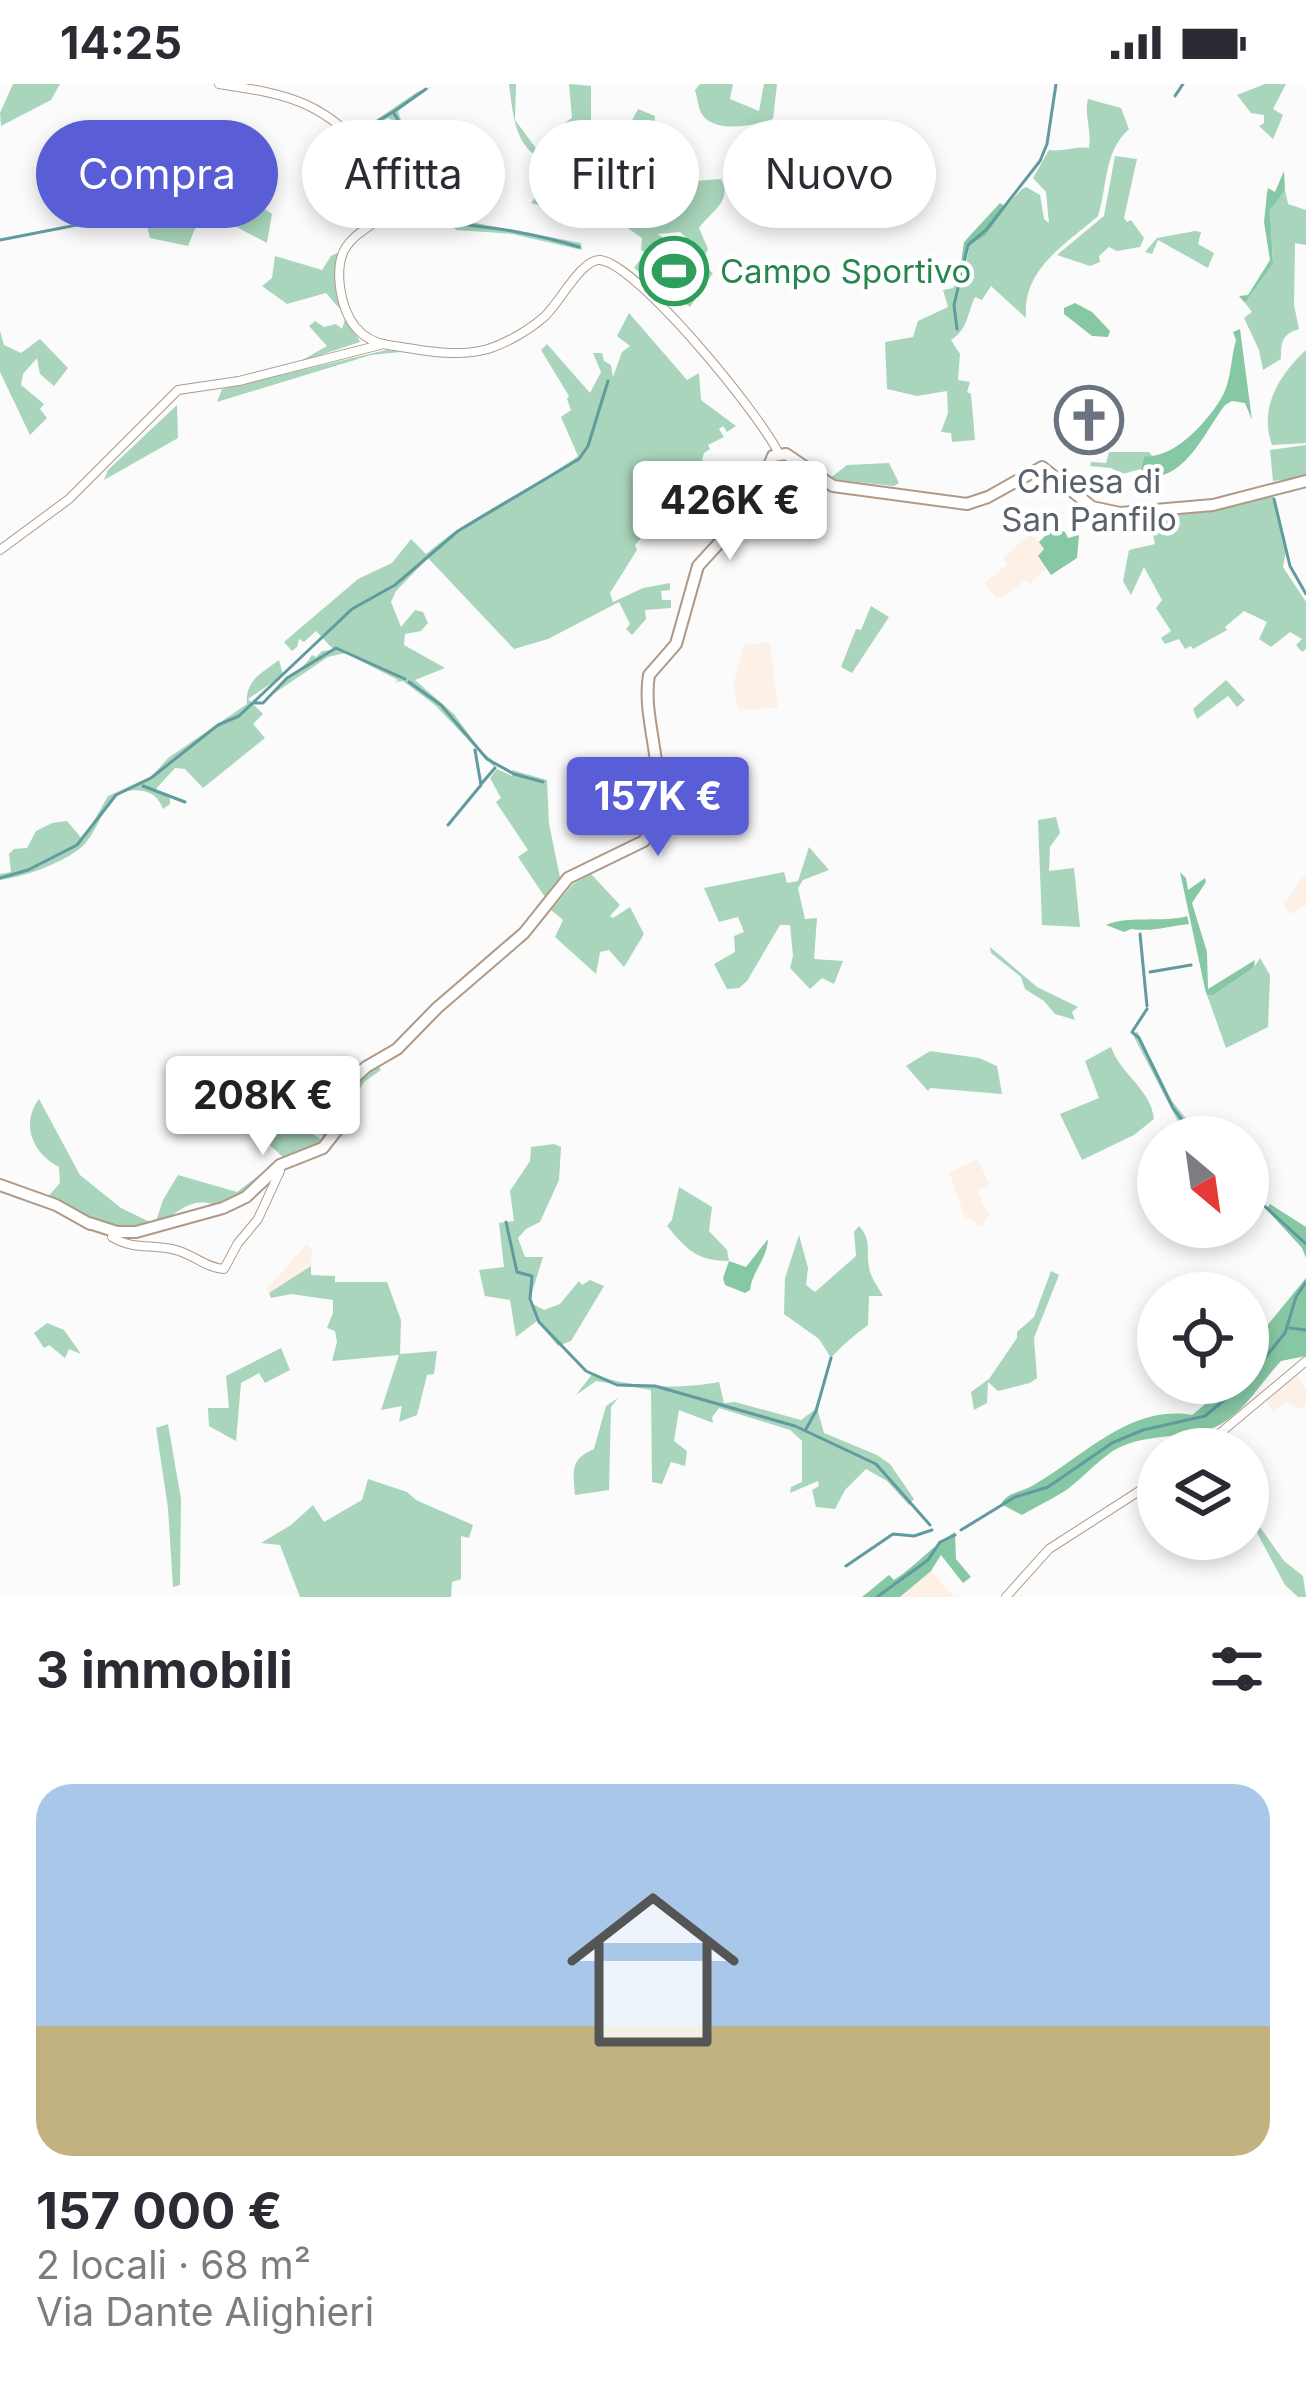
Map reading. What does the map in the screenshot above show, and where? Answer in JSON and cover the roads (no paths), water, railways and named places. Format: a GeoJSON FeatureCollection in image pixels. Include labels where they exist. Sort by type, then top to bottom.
{"type":"FeatureCollection","features":[{"type":"Feature","properties":{"kind":"main road"},"geometry":{"type":"LineString","coordinates":[[0,1185],[89,1223],[140,1236],[239,1201],[280,1165],[317,1151],[337,1130],[350,1082],[398,1049],[437,1008],[524,933],[568,878],[647,837],[656,811],[649,675],[676,644],[698,566],[752,507],[768,463],[779,454],[790,456],[833,486],[967,504],[1042,467],[1097,509],[1120,514],[1213,505],[1306,481]]}},
{"type":"Feature","properties":{"kind":"street"},"geometry":{"type":"LineString","coordinates":[[218,84],[278,93],[336,121],[395,188],[397,202],[352,237],[342,253],[342,296],[361,334],[361,346]]}},
{"type":"Feature","properties":{"kind":"street"},"geometry":{"type":"LineString","coordinates":[[0,550],[69,499],[178,390],[257,377],[361,346],[385,344],[436,352],[491,348],[543,318],[584,266],[599,260],[628,275],[682,329],[779,454]]}},
{"type":"Feature","properties":{"kind":"street"},"geometry":{"type":"LineString","coordinates":[[140,1236],[224,1269],[274,1177],[317,1151]]}},
{"type":"Feature","properties":{"kind":"street"},"geometry":{"type":"LineString","coordinates":[[1226,1428],[1306,1361]]}},
{"type":"Feature","properties":{"kind":"street"},"geometry":{"type":"LineString","coordinates":[[1006,1597],[1048,1549],[1137,1493]]}},
{"type":"Feature","properties":{"kind":"waterway"},"geometry":{"type":"LineString","coordinates":[[957,329],[954,305],[968,245],[986,230],[1040,161],[1056,84]]}},
{"type":"Feature","properties":{"kind":"waterway"},"geometry":{"type":"LineString","coordinates":[[1175,96],[1183,84]]}},
{"type":"Feature","properties":{"kind":"waterway"},"geometry":{"type":"LineString","coordinates":[[393,112],[426,89]]}},
{"type":"Feature","properties":{"kind":"waterway"},"geometry":{"type":"LineString","coordinates":[[379,120],[393,112],[398,120]]}},
{"type":"Feature","properties":{"kind":"waterway"},"geometry":{"type":"LineString","coordinates":[[0,240],[61,228]]}},
{"type":"Feature","properties":{"kind":"waterway"},"geometry":{"type":"LineString","coordinates":[[491,228],[579,247]]}},
{"type":"Feature","properties":{"kind":"waterway"},"geometry":{"type":"LineString","coordinates":[[0,878],[28,870],[77,845],[116,795],[151,778],[218,725],[239,716],[352,609],[395,585],[458,531],[579,459],[588,446],[608,381]]}},
{"type":"Feature","properties":{"kind":"waterway"},"geometry":{"type":"LineString","coordinates":[[1274,499],[1290,566],[1306,594]]}},
{"type":"Feature","properties":{"kind":"waterway"},"geometry":{"type":"LineString","coordinates":[[253,703],[263,703],[287,678],[336,648],[405,679]]}},
{"type":"Feature","properties":{"kind":"waterway"},"geometry":{"type":"LineString","coordinates":[[409,682],[441,705],[487,759],[514,774],[543,782]]}},
{"type":"Feature","properties":{"kind":"waterway"},"geometry":{"type":"LineString","coordinates":[[448,825],[481,785],[475,750]]}},
{"type":"Feature","properties":{"kind":"waterway"},"geometry":{"type":"LineString","coordinates":[[482,783],[495,768]]}},
{"type":"Feature","properties":{"kind":"waterway"},"geometry":{"type":"LineString","coordinates":[[143,786],[185,802]]}},
{"type":"Feature","properties":{"kind":"waterway"},"geometry":{"type":"LineString","coordinates":[[1140,934],[1147,1006]]}},
{"type":"Feature","properties":{"kind":"waterway"},"geometry":{"type":"LineString","coordinates":[[1150,972],[1191,965]]}},
{"type":"Feature","properties":{"kind":"waterway"},"geometry":{"type":"LineString","coordinates":[[1147,1009],[1132,1032],[1179,1116]]}},
{"type":"Feature","properties":{"kind":"waterway"},"geometry":{"type":"LineString","coordinates":[[1269,1210],[1306,1244]]}},
{"type":"Feature","properties":{"kind":"waterway"},"geometry":{"type":"LineString","coordinates":[[506,1222],[517,1272],[532,1276],[530,1299],[539,1322],[586,1371],[617,1385],[655,1386],[795,1426],[876,1464],[930,1525]]}},
{"type":"Feature","properties":{"kind":"waterway"},"geometry":{"type":"LineString","coordinates":[[1269,1353],[1285,1333],[1306,1282]]}},
{"type":"Feature","properties":{"kind":"waterway"},"geometry":{"type":"LineString","coordinates":[[1290,1328],[1306,1330]]}},
{"type":"Feature","properties":{"kind":"waterway"},"geometry":{"type":"LineString","coordinates":[[806,1429],[831,1358]]}},
{"type":"Feature","properties":{"kind":"waterway"},"geometry":{"type":"LineString","coordinates":[[961,1530],[1015,1497],[1048,1487],[1112,1443],[1143,1430],[1205,1416],[1220,1404]]}},
{"type":"Feature","properties":{"kind":"waterway"},"geometry":{"type":"LineString","coordinates":[[846,1566],[893,1534],[914,1536],[932,1530]]}},
{"type":"Feature","properties":{"kind":"waterway"},"geometry":{"type":"LineString","coordinates":[[877,1597],[928,1560],[940,1542],[955,1535]]}},
{"type":"Feature","properties":{"kind":"place","name":"Campo Sportivo"},"geometry":{"type":"Point","coordinates":[674,271]}},
{"type":"Feature","properties":{"kind":"place","name":"Chiesa di San Panfilo"},"geometry":{"type":"Point","coordinates":[1089,420]}}]}
